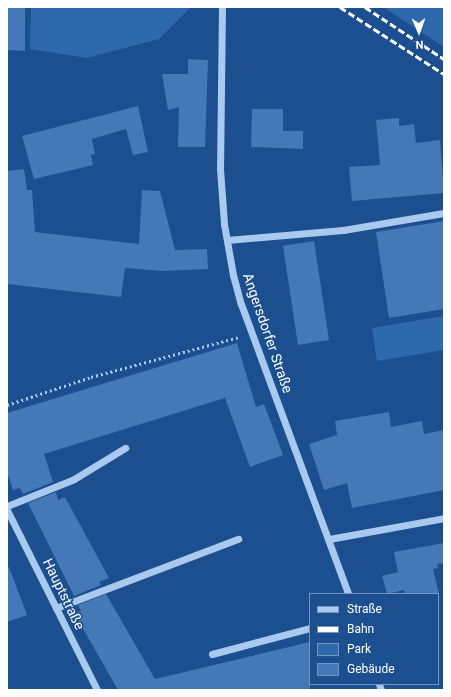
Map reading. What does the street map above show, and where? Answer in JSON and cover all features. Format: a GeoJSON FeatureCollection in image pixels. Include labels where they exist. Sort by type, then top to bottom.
{"type":"FeatureCollection","features":[{"type":"Feature","properties":{"kind":"street","name":"Angersdorfer Straße"},"geometry":{"type":"LineString","coordinates":[[222,7],[224,20],[220,169],[227,240],[233,275],[348,593]]}},
{"type":"Feature","properties":{"kind":"street"},"geometry":{"type":"LineString","coordinates":[[227,240],[342,230],[444,213]]}},
{"type":"Feature","properties":{"kind":"street"},"geometry":{"type":"LineString","coordinates":[[7,506],[74,479],[125,448]]}},
{"type":"Feature","properties":{"kind":"street","name":"Hauptstraße"},"geometry":{"type":"LineString","coordinates":[[7,510],[97,690]]}},
{"type":"Feature","properties":{"kind":"street"},"geometry":{"type":"LineString","coordinates":[[329,539],[444,518]]}},
{"type":"Feature","properties":{"kind":"street"},"geometry":{"type":"LineString","coordinates":[[56,608],[238,539]]}},
{"type":"Feature","properties":{"kind":"street"},"geometry":{"type":"LineString","coordinates":[[212,654],[309,628]]}},
{"type":"Feature","properties":{"kind":"path"},"geometry":{"type":"LineString","coordinates":[[7,405],[91,377],[253,332]]}},
{"type":"Feature","properties":{"kind":"green space"},"geometry":{"type":"Polygon","coordinates":[[[31,7],[191,7],[159,39],[87,58],[30,49],[31,7]]]}},
{"type":"Feature","properties":{"kind":"green space"},"geometry":{"type":"Polygon","coordinates":[[[383,7],[444,7],[444,47],[383,7]]]}},
{"type":"Feature","properties":{"kind":"green space"},"geometry":{"type":"Polygon","coordinates":[[[444,316],[444,350],[377,361],[372,328],[444,316]]]}},
{"type":"Feature","properties":{"kind":"building"},"geometry":{"type":"Polygon","coordinates":[[[7,7],[25,7],[25,51],[7,50],[7,7]]]}},
{"type":"Feature","properties":{"kind":"building"},"geometry":{"type":"Polygon","coordinates":[[[188,59],[208,60],[205,147],[178,147],[179,107],[168,110],[162,74],[188,74],[188,59]]]}},
{"type":"Feature","properties":{"kind":"building"},"geometry":{"type":"Polygon","coordinates":[[[138,106],[148,152],[133,155],[126,129],[92,139],[95,154],[91,155],[93,165],[34,179],[22,136],[138,106]]]}},
{"type":"Feature","properties":{"kind":"building"},"geometry":{"type":"Polygon","coordinates":[[[252,109],[283,109],[283,131],[303,131],[303,149],[251,147],[252,109]]]}},
{"type":"Feature","properties":{"kind":"building"},"geometry":{"type":"Polygon","coordinates":[[[399,118],[399,126],[414,124],[416,143],[440,140],[444,193],[352,201],[349,167],[380,165],[376,120],[399,118]]]}},
{"type":"Feature","properties":{"kind":"building"},"geometry":{"type":"Polygon","coordinates":[[[24,169],[27,190],[32,190],[35,232],[139,244],[142,190],[160,191],[175,250],[207,249],[208,269],[163,271],[125,268],[121,297],[7,284],[7,171],[24,169]]]}},
{"type":"Feature","properties":{"kind":"building"},"geometry":{"type":"Polygon","coordinates":[[[444,221],[444,309],[389,318],[376,232],[444,221]]]}},
{"type":"Feature","properties":{"kind":"building"},"geometry":{"type":"Polygon","coordinates":[[[314,241],[329,340],[298,345],[283,246],[314,241]]]}},
{"type":"Feature","properties":{"kind":"building"},"geometry":{"type":"Polygon","coordinates":[[[237,343],[256,407],[264,404],[283,455],[250,467],[225,398],[44,454],[53,482],[23,494],[20,488],[13,490],[7,472],[7,413],[237,343]]]}},
{"type":"Feature","properties":{"kind":"building"},"geometry":{"type":"Polygon","coordinates":[[[389,412],[391,427],[422,421],[424,434],[444,430],[444,490],[352,508],[347,483],[324,490],[309,444],[337,435],[335,421],[389,412]]]}},
{"type":"Feature","properties":{"kind":"building"},"geometry":{"type":"Polygon","coordinates":[[[56,492],[58,500],[65,497],[109,578],[99,582],[101,585],[74,596],[28,503],[56,492]]]}},
{"type":"Feature","properties":{"kind":"building"},"geometry":{"type":"Polygon","coordinates":[[[444,543],[444,563],[437,564],[438,568],[433,569],[439,593],[405,593],[404,590],[387,593],[382,576],[398,572],[394,552],[444,543]]]}},
{"type":"Feature","properties":{"kind":"building"},"geometry":{"type":"Polygon","coordinates":[[[9,567],[27,615],[7,622],[7,568],[9,567]]]}},
{"type":"Feature","properties":{"kind":"building"},"geometry":{"type":"Polygon","coordinates":[[[106,594],[155,679],[309,642],[310,690],[118,690],[74,613],[81,611],[78,605],[106,594]]]}},
{"type":"Feature","properties":{"kind":"railway"},"geometry":{"type":"LineString","coordinates":[[340,7],[444,74]]}},
{"type":"Feature","properties":{"kind":"railway"},"geometry":{"type":"LineString","coordinates":[[365,7],[444,59]]}}]}
